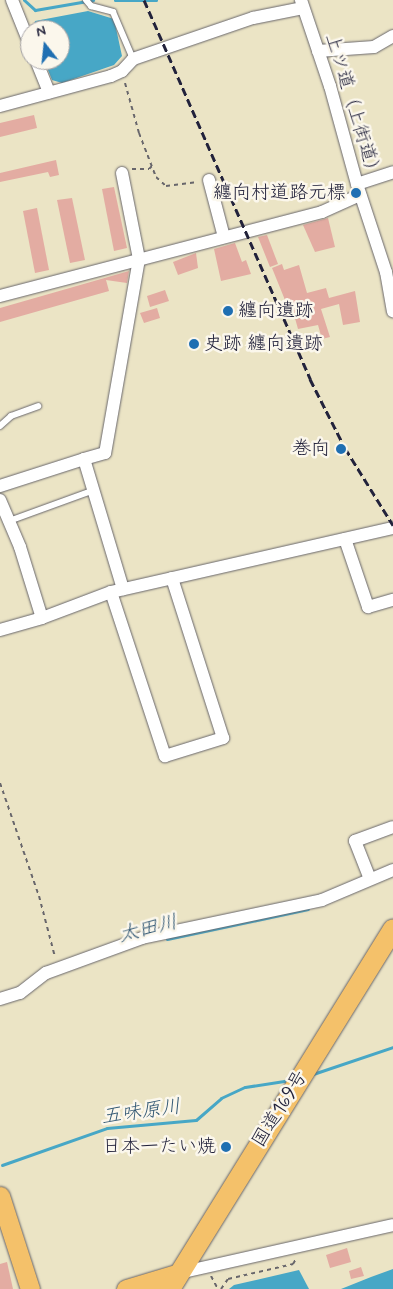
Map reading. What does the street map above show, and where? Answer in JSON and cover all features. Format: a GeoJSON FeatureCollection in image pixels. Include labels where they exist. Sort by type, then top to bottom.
{"type":"FeatureCollection","features":[{"type":"Feature","properties":{"kind":"highway","name":"国道169号"},"geometry":{"type":"LineString","coordinates":[[173,1281],[393,930]]}},
{"type":"Feature","properties":{"kind":"main road"},"geometry":{"type":"LineString","coordinates":[[0,1196],[30,1289]]}},
{"type":"Feature","properties":{"kind":"main road"},"geometry":{"type":"LineString","coordinates":[[126,1289],[173,1281]]}},
{"type":"Feature","properties":{"kind":"street"},"geometry":{"type":"LineString","coordinates":[[12,0],[20,20]]}},
{"type":"Feature","properties":{"kind":"street"},"geometry":{"type":"LineString","coordinates":[[0,106],[122,71],[134,58],[253,18],[302,4]]}},
{"type":"Feature","properties":{"kind":"street","name":"上ツ道（上街道）"},"geometry":{"type":"LineString","coordinates":[[302,4],[318,51],[358,190],[386,272],[393,311]]}},
{"type":"Feature","properties":{"kind":"street"},"geometry":{"type":"LineString","coordinates":[[318,51],[374,47],[393,36]]}},
{"type":"Feature","properties":{"kind":"street"},"geometry":{"type":"LineString","coordinates":[[40,70],[49,93]]}},
{"type":"Feature","properties":{"kind":"street"},"geometry":{"type":"LineString","coordinates":[[0,296],[322,212],[393,172]]}},
{"type":"Feature","properties":{"kind":"street"},"geometry":{"type":"LineString","coordinates":[[0,486],[105,453],[139,259],[122,173]]}},
{"type":"Feature","properties":{"kind":"street"},"geometry":{"type":"LineString","coordinates":[[209,180],[224,237]]}},
{"type":"Feature","properties":{"kind":"street"},"geometry":{"type":"LineString","coordinates":[[84,459],[94,490],[117,590],[165,756],[223,738],[172,578]]}},
{"type":"Feature","properties":{"kind":"street"},"geometry":{"type":"LineString","coordinates":[[0,500],[42,618]]}},
{"type":"Feature","properties":{"kind":"street"},"geometry":{"type":"LineString","coordinates":[[0,630],[42,618],[117,590],[393,528]]}},
{"type":"Feature","properties":{"kind":"street"},"geometry":{"type":"LineString","coordinates":[[345,539],[368,607],[393,600]]}},
{"type":"Feature","properties":{"kind":"street"},"geometry":{"type":"LineString","coordinates":[[370,879],[355,841],[393,827]]}},
{"type":"Feature","properties":{"kind":"street"},"geometry":{"type":"LineString","coordinates":[[0,999],[20,993],[46,973],[142,938],[322,900],[393,870]]}},
{"type":"Feature","properties":{"kind":"street"},"geometry":{"type":"LineString","coordinates":[[173,1281],[209,1265],[393,1225]]}},
{"type":"Feature","properties":{"kind":"street"},"geometry":{"type":"LineString","coordinates":[[201,1235],[199,1259],[209,1265]]}},
{"type":"Feature","properties":{"kind":"lane"},"geometry":{"type":"LineString","coordinates":[[86,0],[91,6],[113,12],[134,58]]}},
{"type":"Feature","properties":{"kind":"lane"},"geometry":{"type":"LineString","coordinates":[[0,426],[12,416],[38,406]]}},
{"type":"Feature","properties":{"kind":"lane"},"geometry":{"type":"LineString","coordinates":[[9,521],[94,490]]}},
{"type":"Feature","properties":{"kind":"path"},"geometry":{"type":"LineString","coordinates":[[122,71],[139,133],[153,165],[156,177],[166,186],[209,180]]}},
{"type":"Feature","properties":{"kind":"path"},"geometry":{"type":"LineString","coordinates":[[122,173],[124,169],[149,169],[153,165]]}},
{"type":"Feature","properties":{"kind":"path"},"geometry":{"type":"LineString","coordinates":[[0,783],[39,896],[58,968]]}},
{"type":"Feature","properties":{"kind":"path"},"geometry":{"type":"LineString","coordinates":[[221,1289],[228,1279],[293,1264],[304,1245]]}},
{"type":"Feature","properties":{"kind":"water"},"geometry":{"type":"Polygon","coordinates":[[[88,11],[114,19],[122,56],[114,65],[62,83],[52,80],[48,70],[70,70],[70,20],[40,20],[88,11]]]}},
{"type":"Feature","properties":{"kind":"water"},"geometry":{"type":"Polygon","coordinates":[[[393,1269],[393,1289],[341,1289],[371,1277],[393,1269]]]}},
{"type":"Feature","properties":{"kind":"water"},"geometry":{"type":"Polygon","coordinates":[[[299,1270],[309,1289],[229,1289],[234,1285],[299,1270]]]}},
{"type":"Feature","properties":{"kind":"building"},"geometry":{"type":"Polygon","coordinates":[[[34,115],[37,128],[0,137],[0,123],[34,115]]]}},
{"type":"Feature","properties":{"kind":"building"},"geometry":{"type":"Polygon","coordinates":[[[56,160],[59,175],[50,177],[48,172],[0,182],[0,173],[56,160]]]}},
{"type":"Feature","properties":{"kind":"building"},"geometry":{"type":"Polygon","coordinates":[[[114,187],[127,248],[114,251],[102,189],[114,187]]]}},
{"type":"Feature","properties":{"kind":"building"},"geometry":{"type":"Polygon","coordinates":[[[335,191],[336,197],[329,200],[327,193],[335,191]]]}},
{"type":"Feature","properties":{"kind":"building"},"geometry":{"type":"Polygon","coordinates":[[[72,198],[85,260],[70,263],[57,200],[72,198]]]}},
{"type":"Feature","properties":{"kind":"building"},"geometry":{"type":"Polygon","coordinates":[[[37,208],[49,270],[35,273],[23,211],[37,208]]]}},
{"type":"Feature","properties":{"kind":"building"},"geometry":{"type":"Polygon","coordinates":[[[328,218],[335,247],[315,252],[303,225],[328,218]]]}},
{"type":"Feature","properties":{"kind":"building"},"geometry":{"type":"Polygon","coordinates":[[[267,235],[278,264],[270,267],[258,237],[267,235]]]}},
{"type":"Feature","properties":{"kind":"building"},"geometry":{"type":"Polygon","coordinates":[[[235,243],[242,262],[246,260],[251,274],[221,281],[214,249],[235,243]]]}},
{"type":"Feature","properties":{"kind":"building"},"geometry":{"type":"Polygon","coordinates":[[[196,253],[198,268],[178,275],[173,262],[196,253]]]}},
{"type":"Feature","properties":{"kind":"building"},"geometry":{"type":"Polygon","coordinates":[[[282,264],[284,270],[299,265],[307,293],[326,288],[329,298],[355,291],[360,322],[343,325],[339,304],[321,309],[330,337],[322,339],[318,325],[298,329],[291,304],[287,305],[272,268],[282,264]]]}},
{"type":"Feature","properties":{"kind":"building"},"geometry":{"type":"Polygon","coordinates":[[[129,271],[127,283],[106,280],[109,291],[0,322],[0,308],[129,271]]]}},
{"type":"Feature","properties":{"kind":"building"},"geometry":{"type":"Polygon","coordinates":[[[165,290],[169,301],[150,307],[147,296],[165,290]]]}},
{"type":"Feature","properties":{"kind":"building"},"geometry":{"type":"Polygon","coordinates":[[[157,308],[160,318],[144,323],[140,313],[157,308]]]}},
{"type":"Feature","properties":{"kind":"building"},"geometry":{"type":"Polygon","coordinates":[[[347,1248],[351,1262],[330,1268],[326,1255],[347,1248]]]}},
{"type":"Feature","properties":{"kind":"building"},"geometry":{"type":"Polygon","coordinates":[[[7,1262],[13,1289],[0,1289],[0,1264],[7,1262]]]}},
{"type":"Feature","properties":{"kind":"building"},"geometry":{"type":"Polygon","coordinates":[[[361,1267],[364,1276],[351,1279],[349,1271],[361,1267]]]}},
{"type":"Feature","properties":{"kind":"waterway"},"geometry":{"type":"LineString","coordinates":[[24,0],[35,10],[93,0]]}},
{"type":"Feature","properties":{"kind":"waterway"},"geometry":{"type":"LineString","coordinates":[[115,0],[156,0]]}},
{"type":"Feature","properties":{"kind":"waterway","name":"太田川"},"geometry":{"type":"LineString","coordinates":[[167,939],[308,909]]}},
{"type":"Feature","properties":{"kind":"waterway","name":"五味原川"},"geometry":{"type":"LineString","coordinates":[[313,1074],[393,1047]]}},
{"type":"Feature","properties":{"kind":"waterway","name":"五味原川"},"geometry":{"type":"LineString","coordinates":[[2,1165],[107,1128],[196,1120],[221,1098],[245,1087],[290,1080]]}},
{"type":"Feature","properties":{"kind":"railway"},"geometry":{"type":"LineString","coordinates":[[144,0],[310,379],[345,448],[393,525]]}},
{"type":"Feature","properties":{"kind":"place","name":"纏向村道路元標"},"geometry":{"type":"Point","coordinates":[356,193]}},
{"type":"Feature","properties":{"kind":"place","name":"纏向遺跡"},"geometry":{"type":"Point","coordinates":[228,311]}},
{"type":"Feature","properties":{"kind":"place","name":"史跡 纏向遺跡"},"geometry":{"type":"Point","coordinates":[194,344]}},
{"type":"Feature","properties":{"kind":"place","name":"巻向"},"geometry":{"type":"Point","coordinates":[341,449]}},
{"type":"Feature","properties":{"kind":"place","name":"日本一たい焼"},"geometry":{"type":"Point","coordinates":[226,1147]}}]}
